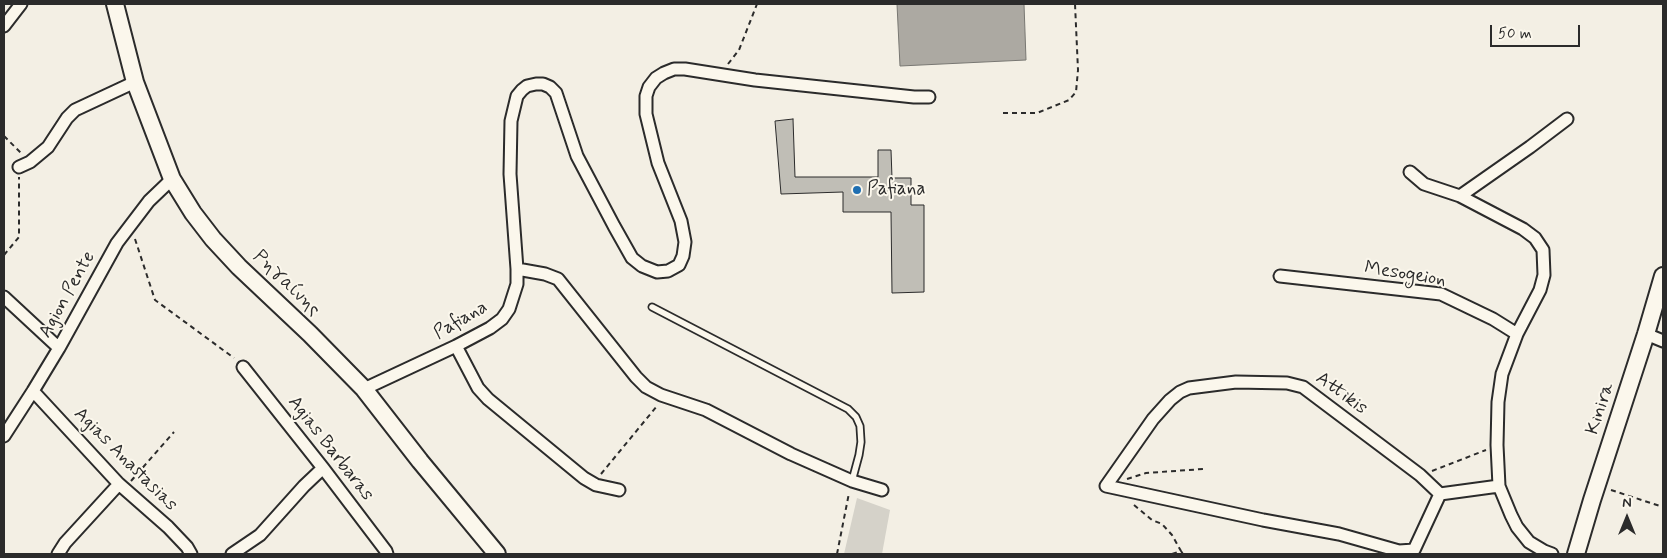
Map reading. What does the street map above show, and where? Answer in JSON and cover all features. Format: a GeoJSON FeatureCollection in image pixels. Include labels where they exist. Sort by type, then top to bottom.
{"type":"FeatureCollection","features":[{"type":"Feature","properties":{"kind":"street"},"geometry":{"type":"LineString","coordinates":[[4,26],[21,4]]}},
{"type":"Feature","properties":{"kind":"street","name":"Ρηγαίνης"},"geometry":{"type":"LineString","coordinates":[[115,4],[135,82],[172,179],[193,213],[213,239],[239,267],[310,334],[364,389],[420,461],[497,554]]}},
{"type":"Feature","properties":{"kind":"street","name":"Pafiana"},"geometry":{"type":"LineString","coordinates":[[364,389],[490,328],[502,319],[509,309],[517,284],[510,174],[510,121],[517,96],[522,90],[536,84],[550,87],[556,92],[577,156],[614,226],[632,258],[642,266],[657,272],[668,271],[679,265],[683,256],[685,242],[681,222],[658,163],[646,114],[646,96],[649,87],[656,78],[674,69],[685,69],[755,80],[929,96]]}},
{"type":"Feature","properties":{"kind":"street"},"geometry":{"type":"LineString","coordinates":[[19,167],[30,162],[48,147],[74,110],[135,82]]}},
{"type":"Feature","properties":{"kind":"street"},"geometry":{"type":"LineString","coordinates":[[1460,196],[1567,119]]}},
{"type":"Feature","properties":{"kind":"street"},"geometry":{"type":"LineString","coordinates":[[1410,172],[1424,184],[1460,196],[1523,229],[1535,238],[1543,250],[1544,275],[1540,290],[1517,334],[1502,374],[1498,402],[1497,445],[1499,486],[1511,515],[1524,536],[1535,546],[1552,554]]}},
{"type":"Feature","properties":{"kind":"street","name":"Agion Pente"},"geometry":{"type":"LineString","coordinates":[[4,436],[34,391],[117,243],[155,194],[172,179]]}},
{"type":"Feature","properties":{"kind":"street"},"geometry":{"type":"LineString","coordinates":[[517,269],[544,274],[558,279],[646,387],[714,414],[791,454],[852,481],[882,490]]}},
{"type":"Feature","properties":{"kind":"street","name":"Mesogeion"},"geometry":{"type":"LineString","coordinates":[[1280,276],[1441,294],[1493,319],[1517,334]]}},
{"type":"Feature","properties":{"kind":"street","name":"Kinira"},"geometry":{"type":"LineString","coordinates":[[1576,554],[1663,276]]}},
{"type":"Feature","properties":{"kind":"street"},"geometry":{"type":"LineString","coordinates":[[4,298],[59,348]]}},
{"type":"Feature","properties":{"kind":"street"},"geometry":{"type":"LineString","coordinates":[[1646,334],[1663,341]]}},
{"type":"Feature","properties":{"kind":"street"},"geometry":{"type":"LineString","coordinates":[[456,346],[483,394],[584,478],[607,488],[619,490]]}},
{"type":"Feature","properties":{"kind":"street","name":"Agias Barbaras"},"geometry":{"type":"LineString","coordinates":[[243,367],[323,468],[387,554]]}},
{"type":"Feature","properties":{"kind":"street","name":"Attikis"},"geometry":{"type":"LineString","coordinates":[[1236,382],[1287,383],[1303,387],[1420,475],[1440,494],[1414,550],[1399,551],[1340,534],[1263,520],[1106,486],[1153,420],[1170,400],[1180,392],[1189,388],[1236,382]]}},
{"type":"Feature","properties":{"kind":"street","name":"Agias Anastasias"},"geometry":{"type":"LineString","coordinates":[[34,391],[122,486],[168,527],[191,554]]}},
{"type":"Feature","properties":{"kind":"street"},"geometry":{"type":"LineString","coordinates":[[232,554],[260,535],[304,486],[323,468]]}},
{"type":"Feature","properties":{"kind":"street"},"geometry":{"type":"LineString","coordinates":[[58,554],[65,543],[122,486]]}},
{"type":"Feature","properties":{"kind":"street"},"geometry":{"type":"LineString","coordinates":[[1440,494],[1499,486]]}},
{"type":"Feature","properties":{"kind":"lane"},"geometry":{"type":"LineString","coordinates":[[652,307],[848,409],[856,417],[860,426],[861,442],[852,481]]}},
{"type":"Feature","properties":{"kind":"path"},"geometry":{"type":"LineString","coordinates":[[721,74],[739,50],[757,4]]}},
{"type":"Feature","properties":{"kind":"path"},"geometry":{"type":"LineString","coordinates":[[1003,113],[1037,114],[1070,100],[1076,92],[1078,70],[1075,4]]}},
{"type":"Feature","properties":{"kind":"path"},"geometry":{"type":"LineString","coordinates":[[4,136],[30,162]]}},
{"type":"Feature","properties":{"kind":"path"},"geometry":{"type":"LineString","coordinates":[[4,254],[18,237],[19,167]]}},
{"type":"Feature","properties":{"kind":"path"},"geometry":{"type":"LineString","coordinates":[[130,226],[156,300],[229,353],[243,367]]}},
{"type":"Feature","properties":{"kind":"path"},"geometry":{"type":"LineString","coordinates":[[593,483],[665,396]]}},
{"type":"Feature","properties":{"kind":"path"},"geometry":{"type":"LineString","coordinates":[[122,486],[174,432]]}},
{"type":"Feature","properties":{"kind":"path"},"geometry":{"type":"LineString","coordinates":[[1420,475],[1497,445]]}},
{"type":"Feature","properties":{"kind":"path"},"geometry":{"type":"LineString","coordinates":[[837,554],[852,481]]}},
{"type":"Feature","properties":{"kind":"path"},"geometry":{"type":"LineString","coordinates":[[1597,485],[1663,507]]}},
{"type":"Feature","properties":{"kind":"path"},"geometry":{"type":"LineString","coordinates":[[1172,554],[1181,551],[1183,554]]}},
{"type":"Feature","properties":{"kind":"shaded area"},"geometry":{"type":"Polygon","coordinates":[[[897,4],[1024,4],[1026,60],[900,66],[897,4]]]}},
{"type":"Feature","properties":{"kind":"shaded area"},"geometry":{"type":"Polygon","coordinates":[[[857,498],[890,510],[882,554],[844,554],[857,498]]]}},
{"type":"Feature","properties":{"kind":"building"},"geometry":{"type":"Polygon","coordinates":[[[793,119],[795,177],[878,177],[878,150],[891,150],[892,178],[911,178],[911,205],[924,205],[924,292],[892,293],[891,212],[843,212],[843,192],[781,194],[775,121],[793,119]]]}},
{"type":"Feature","properties":{"kind":"place","name":"Pafiana"},"geometry":{"type":"Point","coordinates":[857,190]}}]}
